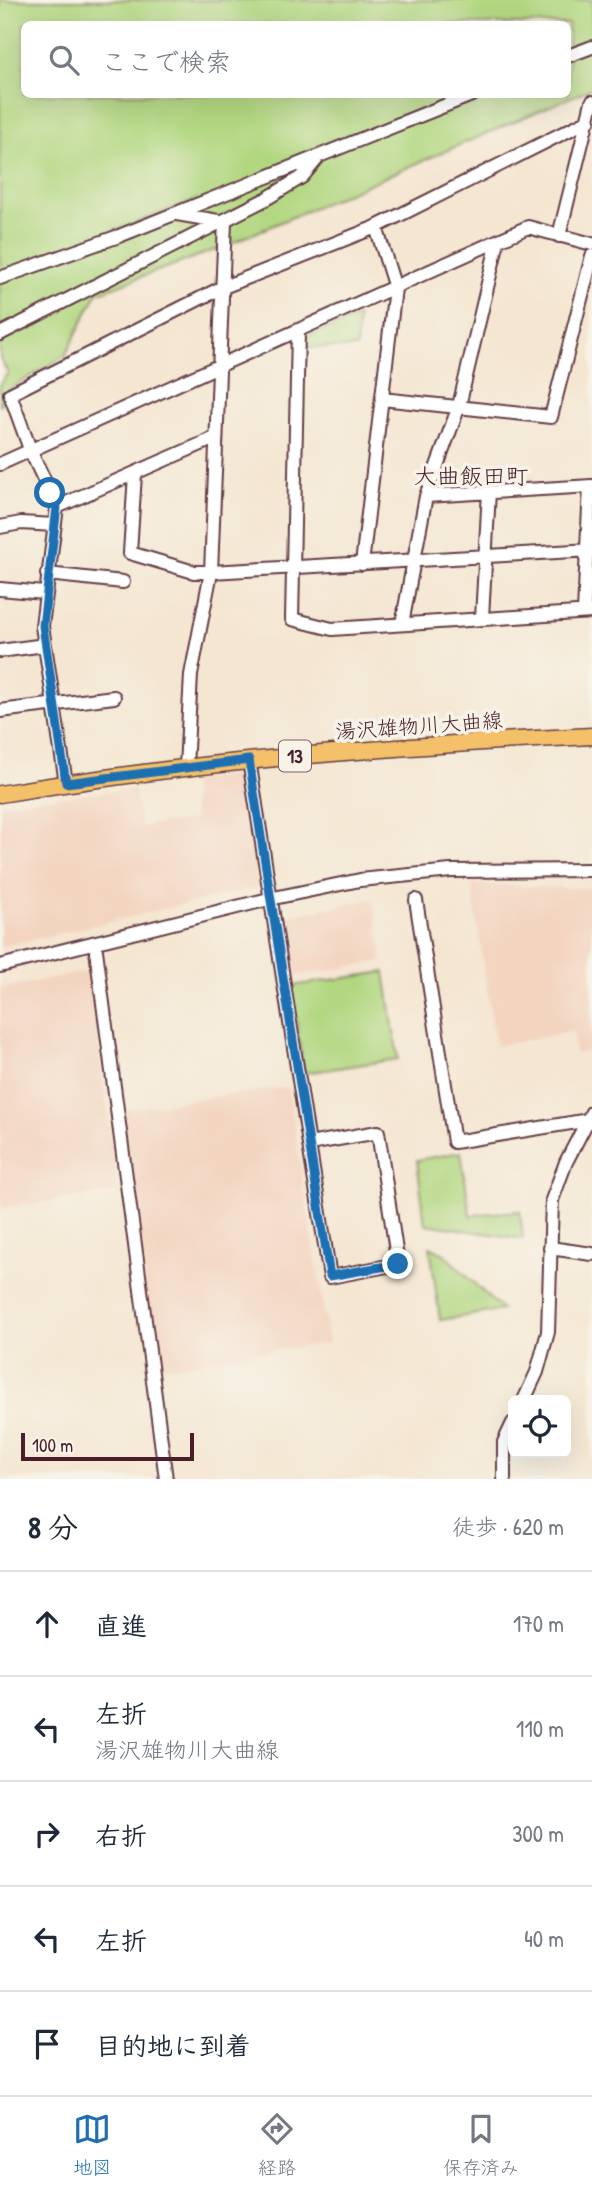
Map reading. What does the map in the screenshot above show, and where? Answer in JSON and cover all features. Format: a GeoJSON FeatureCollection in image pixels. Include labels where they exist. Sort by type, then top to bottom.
{"type":"FeatureCollection","features":[{"type":"Feature","properties":{"kind":"main road","name":"湯沢雄物川大曲線"},"geometry":{"type":"LineString","coordinates":[[0,794],[249,760],[430,745],[592,736]]}},
{"type":"Feature","properties":{"kind":"street"},"geometry":{"type":"LineString","coordinates":[[571,55],[592,47]]}},
{"type":"Feature","properties":{"kind":"street"},"geometry":{"type":"LineString","coordinates":[[0,278],[175,214],[464,98]]}},
{"type":"Feature","properties":{"kind":"street"},"geometry":{"type":"LineString","coordinates":[[559,236],[592,102]]}},
{"type":"Feature","properties":{"kind":"street"},"geometry":{"type":"LineString","coordinates":[[66,783],[43,626],[44,593],[57,507],[31,452],[10,394],[221,288],[376,227],[589,120]]}},
{"type":"Feature","properties":{"kind":"street"},"geometry":{"type":"LineString","coordinates":[[0,334],[225,222],[302,177],[319,157]]}},
{"type":"Feature","properties":{"kind":"street"},"geometry":{"type":"LineString","coordinates":[[175,214],[225,222]]}},
{"type":"Feature","properties":{"kind":"street"},"geometry":{"type":"LineString","coordinates":[[186,767],[191,676],[211,572],[225,222]]}},
{"type":"Feature","properties":{"kind":"street"},"geometry":{"type":"LineString","coordinates":[[362,564],[395,288],[376,227]]}},
{"type":"Feature","properties":{"kind":"street"},"geometry":{"type":"LineString","coordinates":[[0,464],[528,227],[592,244]]}},
{"type":"Feature","properties":{"kind":"street"},"geometry":{"type":"LineString","coordinates":[[402,624],[426,496],[459,406],[498,241]]}},
{"type":"Feature","properties":{"kind":"street"},"geometry":{"type":"LineString","coordinates":[[382,399],[551,417],[592,256]]}},
{"type":"Feature","properties":{"kind":"street"},"geometry":{"type":"LineString","coordinates":[[298,331],[292,619],[332,629],[588,612],[591,486],[426,496]]}},
{"type":"Feature","properties":{"kind":"street"},"geometry":{"type":"LineString","coordinates":[[57,507],[215,438]]}},
{"type":"Feature","properties":{"kind":"street"},"geometry":{"type":"LineString","coordinates":[[135,474],[130,553],[194,572],[292,569],[484,555],[589,551]]}},
{"type":"Feature","properties":{"kind":"street"},"geometry":{"type":"LineString","coordinates":[[482,618],[489,491]]}},
{"type":"Feature","properties":{"kind":"street"},"geometry":{"type":"LineString","coordinates":[[0,527],[20,523],[54,525]]}},
{"type":"Feature","properties":{"kind":"street"},"geometry":{"type":"LineString","coordinates":[[47,574],[123,583]]}},
{"type":"Feature","properties":{"kind":"street"},"geometry":{"type":"LineString","coordinates":[[0,589],[44,593]]}},
{"type":"Feature","properties":{"kind":"street"},"geometry":{"type":"LineString","coordinates":[[0,651],[45,645]]}},
{"type":"Feature","properties":{"kind":"street"},"geometry":{"type":"LineString","coordinates":[[0,710],[114,697]]}},
{"type":"Feature","properties":{"kind":"street"},"geometry":{"type":"LineString","coordinates":[[249,760],[269,899],[330,1276],[398,1264],[378,1132],[309,1144]]}},
{"type":"Feature","properties":{"kind":"street"},"geometry":{"type":"LineString","coordinates":[[0,966],[269,899],[403,875],[451,871],[592,870]]}},
{"type":"Feature","properties":{"kind":"street"},"geometry":{"type":"LineString","coordinates":[[415,900],[454,1142],[590,1116]]}},
{"type":"Feature","properties":{"kind":"street"},"geometry":{"type":"LineString","coordinates":[[94,943],[166,1479]]}},
{"type":"Feature","properties":{"kind":"street"},"geometry":{"type":"LineString","coordinates":[[526,1395],[537,1372],[548,1332],[552,1200],[558,1179],[590,1116]]}},
{"type":"Feature","properties":{"kind":"street"},"geometry":{"type":"LineString","coordinates":[[550,1248],[592,1254]]}},
{"type":"Feature","properties":{"kind":"street"},"geometry":{"type":"LineString","coordinates":[[504,1479],[504,1442],[508,1434]]}},
{"type":"Feature","properties":{"kind":"shaded area"},"geometry":{"type":"Polygon","coordinates":[[[243,775],[259,887],[0,947],[0,804],[134,788],[141,827],[194,820],[192,781],[243,775]]]}},
{"type":"Feature","properties":{"kind":"shaded area"},"geometry":{"type":"Polygon","coordinates":[[[471,884],[592,889],[592,1050],[575,1053],[573,1031],[496,1046],[471,884]]]}},
{"type":"Feature","properties":{"kind":"shaded area"},"geometry":{"type":"Polygon","coordinates":[[[373,899],[383,961],[288,977],[277,918],[373,899]]]}},
{"type":"Feature","properties":{"kind":"shaded area"},"geometry":{"type":"Polygon","coordinates":[[[89,971],[118,1192],[0,1208],[0,989],[89,971]]]}},
{"type":"Feature","properties":{"kind":"shaded area"},"geometry":{"type":"Polygon","coordinates":[[[288,1087],[329,1343],[155,1368],[121,1110],[288,1087]]]}},
{"type":"Feature","properties":{"kind":"green space"},"geometry":{"type":"Polygon","coordinates":[[[0,0],[592,0],[592,88],[571,97],[571,21],[21,21],[21,98],[569,98],[220,248],[97,293],[65,356],[8,390],[0,406],[0,384],[8,373],[0,358],[0,282],[198,199],[0,274],[0,0]]]}},
{"type":"Feature","properties":{"kind":"green space"},"geometry":{"type":"Polygon","coordinates":[[[358,317],[356,348],[306,347],[306,338],[311,335],[358,317]]]}},
{"type":"Feature","properties":{"kind":"green space"},"geometry":{"type":"Polygon","coordinates":[[[385,972],[398,1059],[304,1073],[291,986],[385,972]]]}},
{"type":"Feature","properties":{"kind":"green space"},"geometry":{"type":"Polygon","coordinates":[[[461,1152],[470,1215],[520,1211],[523,1239],[425,1224],[417,1160],[461,1152]]]}},
{"type":"Feature","properties":{"kind":"green space"},"geometry":{"type":"Polygon","coordinates":[[[430,1247],[443,1253],[502,1310],[440,1320],[430,1247]]]}},
{"type":"Feature","properties":{"kind":"district","name":"大曲飯田町"},"geometry":{"type":"Point","coordinates":[471,476]}},
{"type":"Feature","properties":{"kind":"route"},"geometry":{"type":"LineString","coordinates":[[50,493],[57,507],[44,593],[43,626],[66,783],[249,760],[272,923],[330,1276],[398,1264]]}}]}
